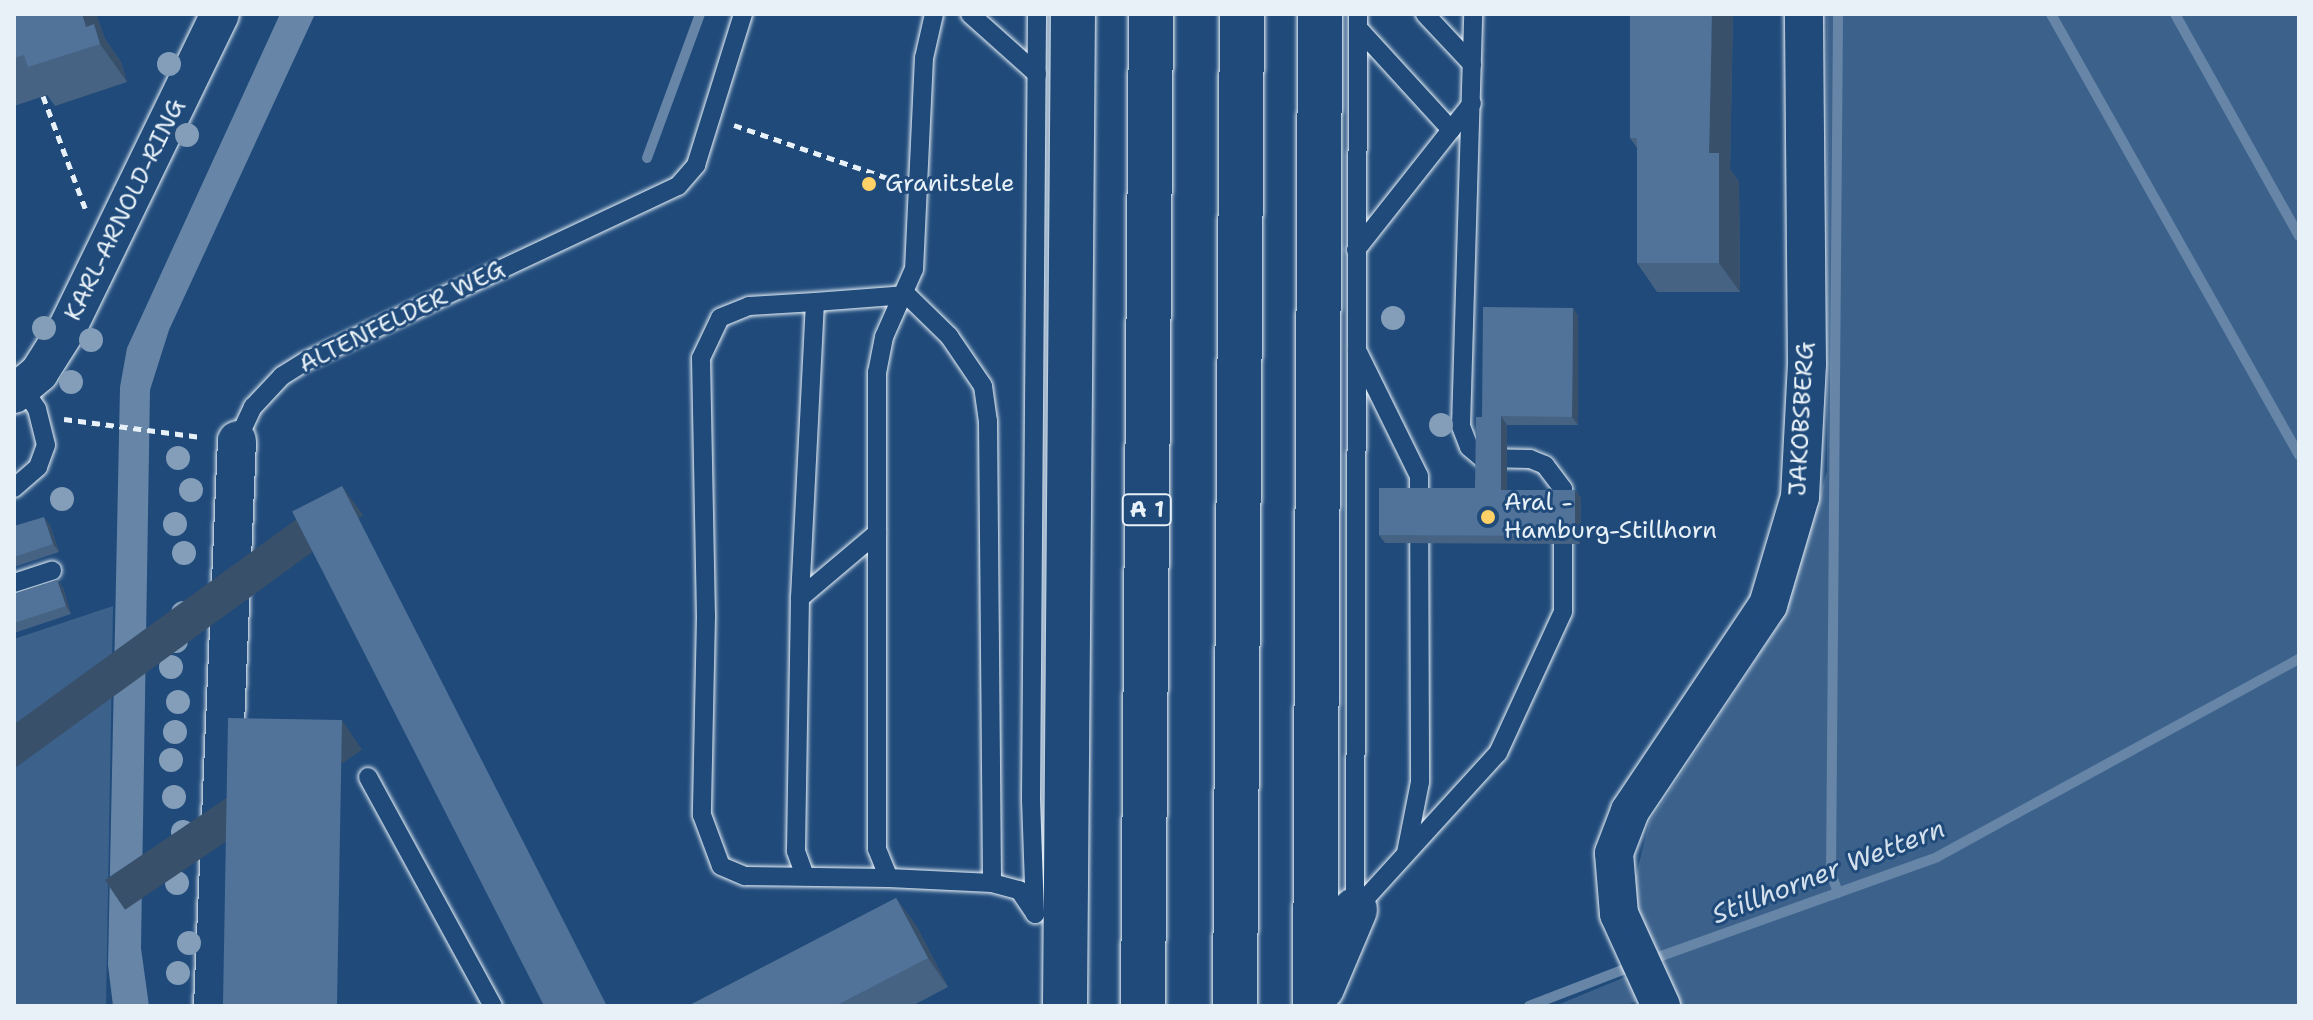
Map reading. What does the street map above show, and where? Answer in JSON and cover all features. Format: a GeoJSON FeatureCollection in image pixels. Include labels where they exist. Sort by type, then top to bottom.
{"type":"FeatureCollection","features":[{"type":"Feature","properties":{"kind":"highway"},"geometry":{"type":"LineString","coordinates":[[1065,996],[1073,14]]}},
{"type":"Feature","properties":{"kind":"highway","name":"A 1"},"geometry":{"type":"LineString","coordinates":[[1143,1006],[1151,14]]}},
{"type":"Feature","properties":{"kind":"highway"},"geometry":{"type":"LineString","coordinates":[[1235,1006],[1242,14]]}},
{"type":"Feature","properties":{"kind":"highway"},"geometry":{"type":"LineString","coordinates":[[1315,1005],[1345,19]]}},
{"type":"Feature","properties":{"kind":"highway"},"geometry":{"type":"LineString","coordinates":[[1315,1005],[1355,910]]}},
{"type":"Feature","properties":{"kind":"highway"},"geometry":{"type":"LineString","coordinates":[[1035,914],[1065,996]]}},
{"type":"Feature","properties":{"kind":"street","name":"KARL-ARNOLD-RING"},"geometry":{"type":"LineString","coordinates":[[19,391],[49,359],[106,252],[220,14]]}},
{"type":"Feature","properties":{"kind":"street","name":"JAKOBSBERG"},"geometry":{"type":"LineString","coordinates":[[1653,990],[1626,936],[1612,870],[1619,833],[1768,605],[1800,497],[1807,365],[1804,14]]}},
{"type":"Feature","properties":{"kind":"street","name":"ALTENFELDER WEG"},"geometry":{"type":"LineString","coordinates":[[213,1006],[237,441]]}},
{"type":"Feature","properties":{"kind":"lane","name":"ALTENFELDER WEG"},"geometry":{"type":"LineString","coordinates":[[237,441],[253,407],[282,376],[306,361],[678,186],[696,165],[714,118],[743,14]]}},
{"type":"Feature","properties":{"kind":"lane"},"geometry":{"type":"LineString","coordinates":[[889,878],[877,849],[877,372],[884,337],[907,295],[914,269],[924,58],[934,14]]}},
{"type":"Feature","properties":{"kind":"lane"},"geometry":{"type":"LineString","coordinates":[[970,14],[1037,74]]}},
{"type":"Feature","properties":{"kind":"lane"},"geometry":{"type":"LineString","coordinates":[[1035,914],[1031,798],[1037,14]]}},
{"type":"Feature","properties":{"kind":"lane"},"geometry":{"type":"LineString","coordinates":[[1425,14],[1472,64]]}},
{"type":"Feature","properties":{"kind":"lane"},"geometry":{"type":"LineString","coordinates":[[1355,910],[1498,753],[1563,612],[1563,489],[1545,465],[1530,459],[1482,458],[1469,447],[1461,426],[1473,14]]}},
{"type":"Feature","properties":{"kind":"lane"},"geometry":{"type":"LineString","coordinates":[[1345,19],[1451,130]]}},
{"type":"Feature","properties":{"kind":"lane"},"geometry":{"type":"LineString","coordinates":[[1345,19],[1356,250],[1355,910]]}},
{"type":"Feature","properties":{"kind":"lane"},"geometry":{"type":"LineString","coordinates":[[1356,250],[1472,103]]}},
{"type":"Feature","properties":{"kind":"lane"},"geometry":{"type":"LineString","coordinates":[[992,883],[988,421],[983,386],[949,336],[907,295],[749,306],[720,318],[701,358],[706,616],[702,815],[721,866],[745,876],[992,883],[1019,890],[1035,914]]}},
{"type":"Feature","properties":{"kind":"lane"},"geometry":{"type":"LineString","coordinates":[[805,876],[796,851],[800,598],[815,302]]}},
{"type":"Feature","properties":{"kind":"lane"},"geometry":{"type":"LineString","coordinates":[[1354,344],[1419,476],[1420,782],[1405,855]]}},
{"type":"Feature","properties":{"kind":"lane"},"geometry":{"type":"LineString","coordinates":[[14,488],[38,467],[46,445],[40,417],[19,391]]}},
{"type":"Feature","properties":{"kind":"lane"},"geometry":{"type":"LineString","coordinates":[[800,598],[877,533]]}},
{"type":"Feature","properties":{"kind":"lane"},"geometry":{"type":"LineString","coordinates":[[14,583],[52,571]]}},
{"type":"Feature","properties":{"kind":"lane"},"geometry":{"type":"LineString","coordinates":[[368,777],[493,1006]]}},
{"type":"Feature","properties":{"kind":"path"},"geometry":{"type":"LineString","coordinates":[[43,96],[106,252]]}},
{"type":"Feature","properties":{"kind":"path"},"geometry":{"type":"LineString","coordinates":[[714,118],[918,188]]}},
{"type":"Feature","properties":{"kind":"path"},"geometry":{"type":"LineString","coordinates":[[94,424],[162,432]]}},
{"type":"Feature","properties":{"kind":"shaded area"},"geometry":{"type":"Polygon","coordinates":[[[280,14],[315,14],[169,330],[150,390],[141,948],[149,1006],[113,1006],[108,965],[120,387],[127,348],[280,14]]]}},
{"type":"Feature","properties":{"kind":"shaded area"},"geometry":{"type":"Polygon","coordinates":[[[1827,14],[2299,14],[2299,1006],[1681,1006],[1645,941],[1632,892],[1649,823],[1781,622],[1827,471],[1827,14]]]}},
{"type":"Feature","properties":{"kind":"shaded area"},"geometry":{"type":"Polygon","coordinates":[[[113,606],[106,1006],[14,1006],[14,639],[113,606]]]}},
{"type":"Feature","properties":{"kind":"shaded area"},"geometry":{"type":"Polygon","coordinates":[[[1630,975],[1642,998],[1626,1006],[1555,1006],[1630,975]]]}},
{"type":"Feature","properties":{"kind":"building"},"geometry":{"type":"Polygon","coordinates":[[[14,14],[82,14],[86,27],[94,24],[100,44],[28,67],[24,55],[14,58],[14,14]]]}},
{"type":"Feature","properties":{"kind":"building"},"geometry":{"type":"Polygon","coordinates":[[[1630,14],[1712,14],[1709,153],[1719,153],[1719,263],[1637,263],[1637,138],[1630,138],[1630,14]]]}},
{"type":"Feature","properties":{"kind":"building"},"geometry":{"type":"Polygon","coordinates":[[[1483,307],[1573,308],[1572,417],[1501,416],[1501,490],[1575,490],[1575,536],[1379,535],[1379,488],[1475,488],[1476,417],[1482,417],[1483,307]]]}},
{"type":"Feature","properties":{"kind":"building"},"geometry":{"type":"Polygon","coordinates":[[[342,486],[607,1006],[544,1006],[292,511],[342,486]]]}},
{"type":"Feature","properties":{"kind":"building"},"geometry":{"type":"Polygon","coordinates":[[[44,517],[53,544],[14,557],[14,526],[44,517]]]}},
{"type":"Feature","properties":{"kind":"building"},"geometry":{"type":"Polygon","coordinates":[[[57,580],[66,606],[14,623],[14,594],[57,580]]]}},
{"type":"Feature","properties":{"kind":"building"},"geometry":{"type":"Polygon","coordinates":[[[228,718],[342,720],[337,1006],[223,1006],[228,718]]]}},
{"type":"Feature","properties":{"kind":"building"},"geometry":{"type":"Polygon","coordinates":[[[896,898],[928,958],[835,1006],[688,1006],[896,898]]]}},
{"type":"Feature","properties":{"kind":"waterway"},"geometry":{"type":"LineString","coordinates":[[647,158],[700,14]]}},
{"type":"Feature","properties":{"kind":"waterway"},"geometry":{"type":"LineString","coordinates":[[1838,14],[1831,873],[1838,893]]}},
{"type":"Feature","properties":{"kind":"waterway"},"geometry":{"type":"LineString","coordinates":[[2051,14],[2299,455]]}},
{"type":"Feature","properties":{"kind":"waterway"},"geometry":{"type":"LineString","coordinates":[[2175,14],[2299,236]]}},
{"type":"Feature","properties":{"kind":"waterway","name":"Stillhorner Wettern"},"geometry":{"type":"LineString","coordinates":[[1650,960],[1937,857],[2299,659]]}},
{"type":"Feature","properties":{"kind":"waterway","name":"Stillhorner Wettern"},"geometry":{"type":"LineString","coordinates":[[1529,1006],[1635,965]]}},
{"type":"Feature","properties":{"kind":"place","name":"Granitstele"},"geometry":{"type":"Point","coordinates":[869,184]}},
{"type":"Feature","properties":{"kind":"place","name":"Aral - Hamburg-Stillhorn"},"geometry":{"type":"Point","coordinates":[1488,517]}}]}
